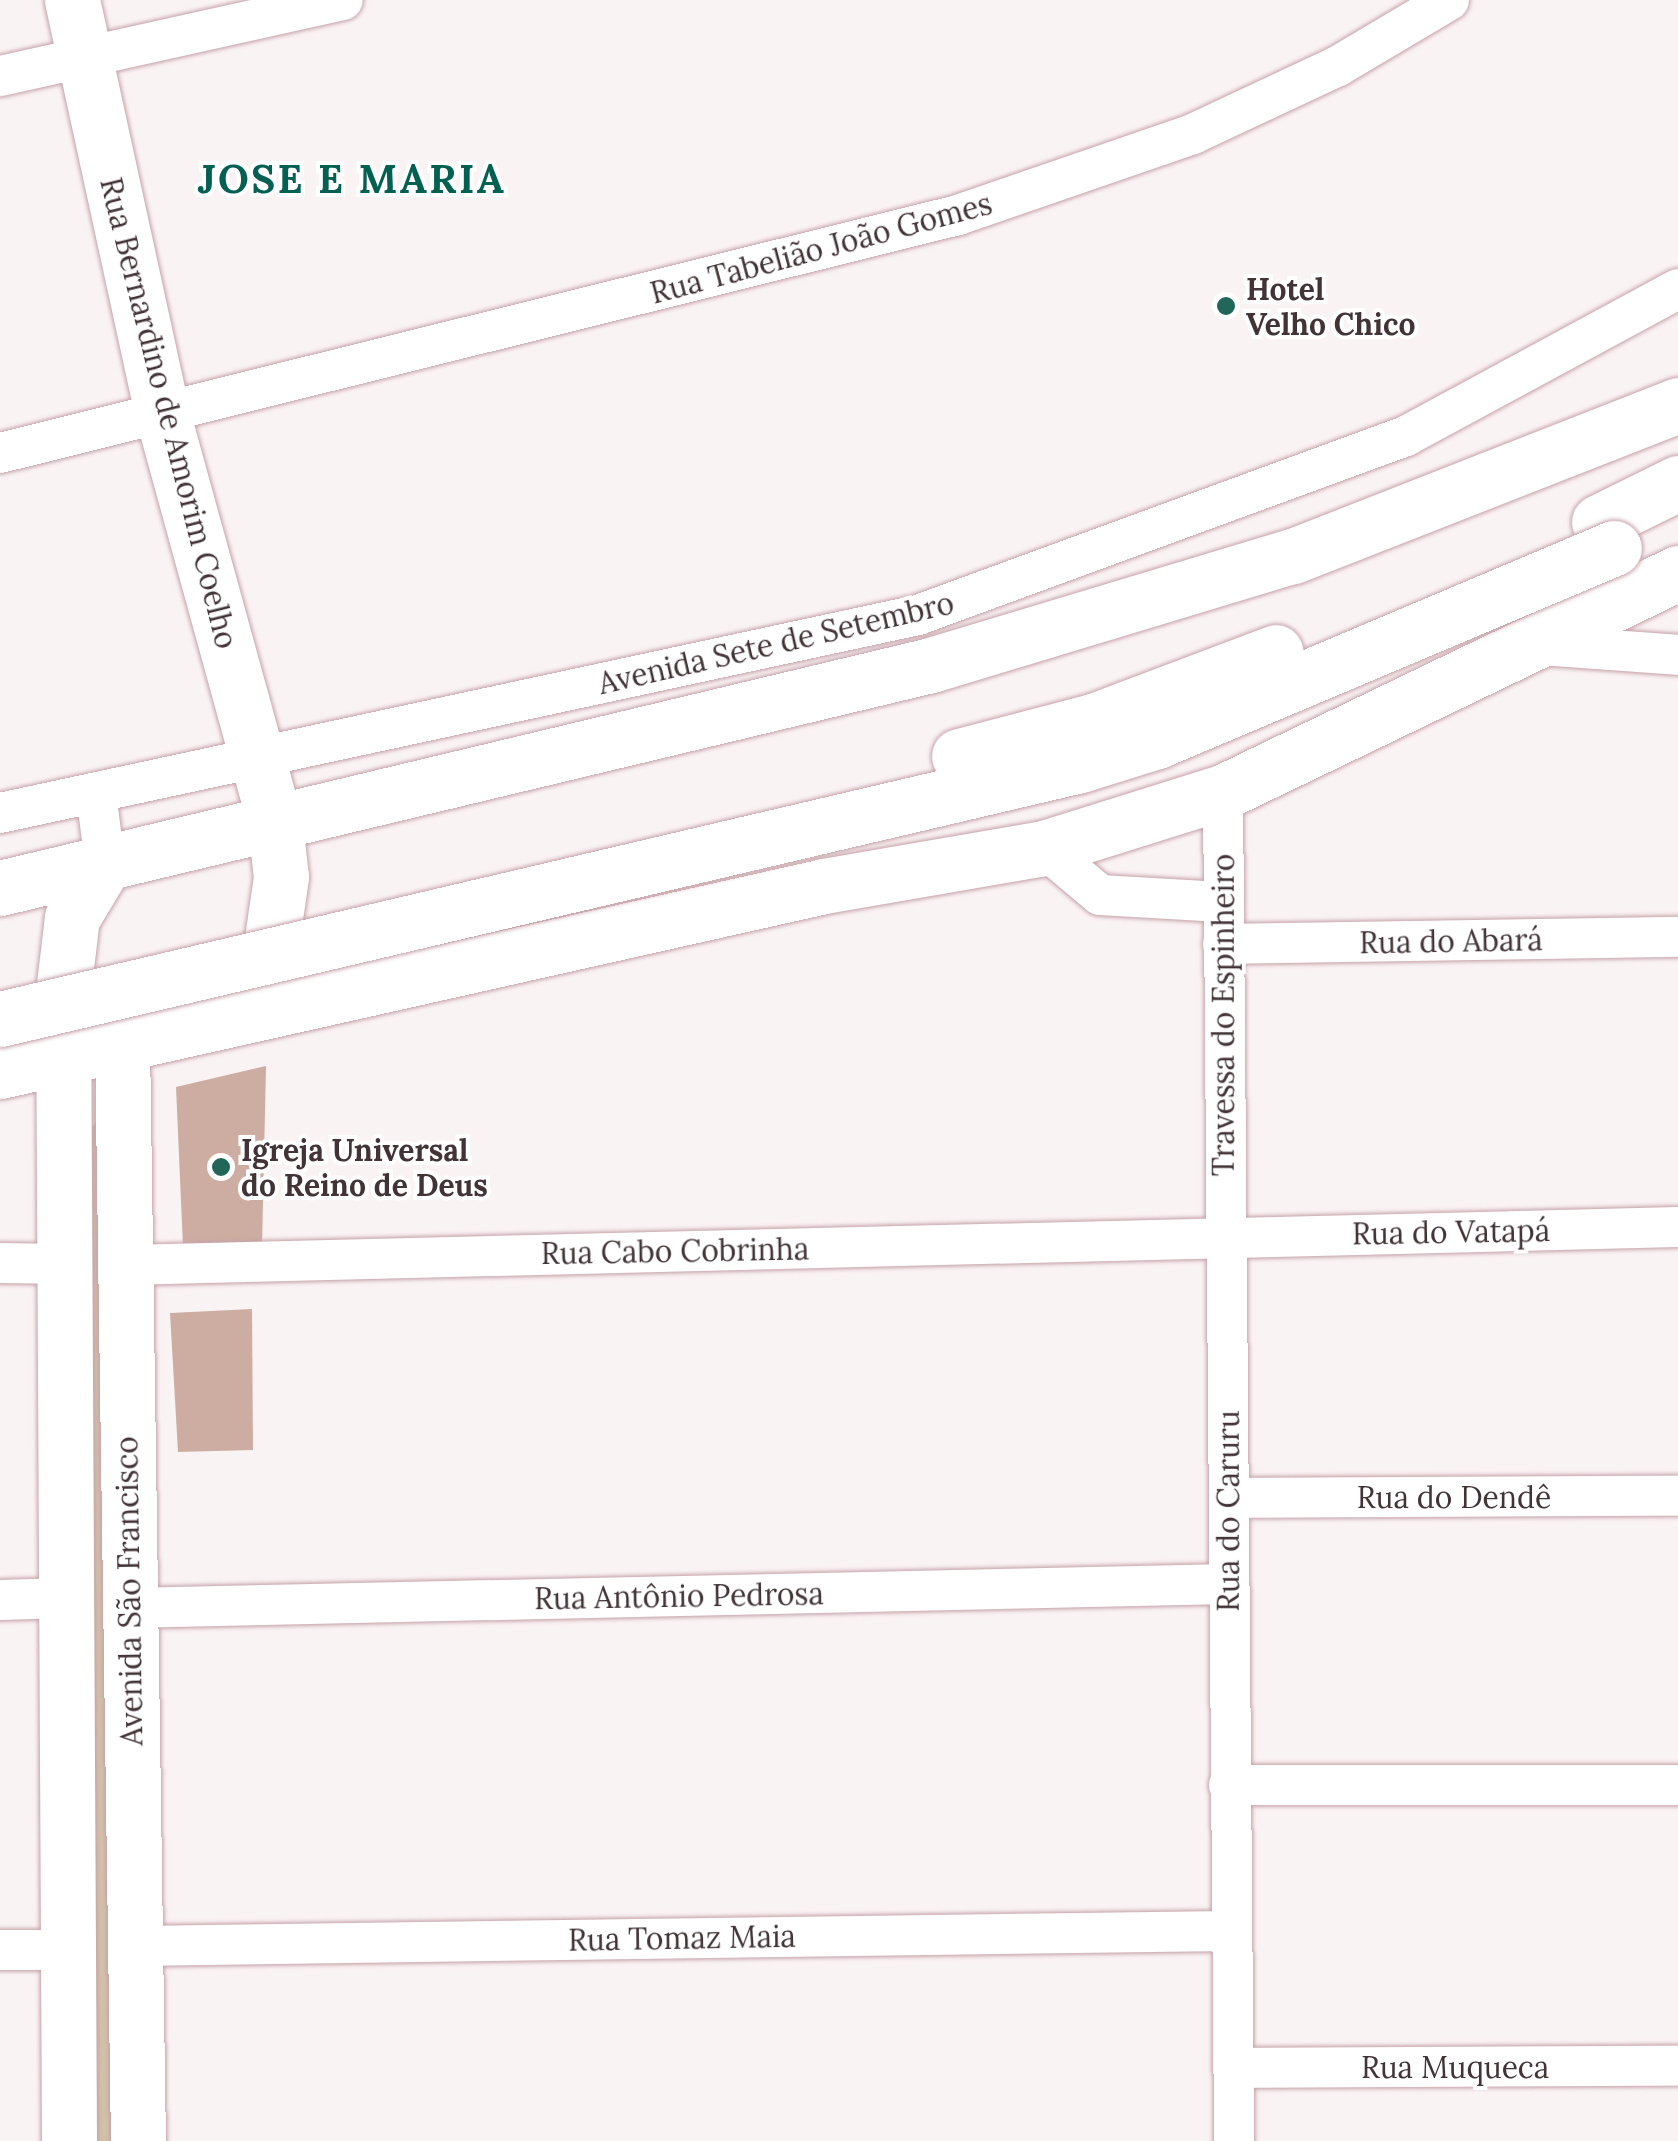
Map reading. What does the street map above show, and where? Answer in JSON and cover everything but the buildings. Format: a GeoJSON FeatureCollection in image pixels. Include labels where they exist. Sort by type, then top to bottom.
{"type":"FeatureCollection","features":[{"type":"Feature","properties":{"kind":"main road","name":"Rua Bernardino de Amorim Coelho"},"geometry":{"type":"LineString","coordinates":[[72,0],[163,416],[275,823],[281,876],[270,952],[240,1015]]}},
{"type":"Feature","properties":{"kind":"main road","name":"Avenida Sete de Setembro"},"geometry":{"type":"LineString","coordinates":[[0,888],[931,666],[1293,556],[1653,412]]}},
{"type":"Feature","properties":{"kind":"main road"},"geometry":{"type":"LineString","coordinates":[[0,1019],[1080,765],[1157,741],[1606,535],[1678,483]]}},
{"type":"Feature","properties":{"kind":"main road"},"geometry":{"type":"LineString","coordinates":[[0,980],[1096,720],[1606,535],[1678,521]]}},
{"type":"Feature","properties":{"kind":"main road"},"geometry":{"type":"LineString","coordinates":[[0,1070],[824,886],[1044,848],[1223,792],[1540,645],[1678,574]]}},
{"type":"Feature","properties":{"kind":"main road","name":"Avenida São Francisco"},"geometry":{"type":"LineString","coordinates":[[70,2141],[64,1056],[72,918],[105,863]]}},
{"type":"Feature","properties":{"kind":"main road","name":"Avenida São Francisco"},"geometry":{"type":"LineString","coordinates":[[122,1041],[138,2141]]}},
{"type":"Feature","properties":{"kind":"street"},"geometry":{"type":"LineString","coordinates":[[0,76],[342,0]]}},
{"type":"Feature","properties":{"kind":"street","name":"Rua Tabelião João Gomes"},"geometry":{"type":"LineString","coordinates":[[0,453],[163,416],[958,215],[1193,134],[1338,66],[1448,0]]}},
{"type":"Feature","properties":{"kind":"street","name":"Avenida Sete de Setembro"},"geometry":{"type":"LineString","coordinates":[[0,813],[918,615],[1406,436],[1678,290]]}},
{"type":"Feature","properties":{"kind":"street","name":"Avenida Sete de Setembro"},"geometry":{"type":"LineString","coordinates":[[1653,412],[1678,391]]}},
{"type":"Feature","properties":{"kind":"street"},"geometry":{"type":"LineString","coordinates":[[1540,645],[1678,655]]}},
{"type":"Feature","properties":{"kind":"street","name":"Travessa do Espinheiro"},"geometry":{"type":"LineString","coordinates":[[1223,792],[1224,1237]]}},
{"type":"Feature","properties":{"kind":"street"},"geometry":{"type":"LineString","coordinates":[[96,794],[105,863]]}},
{"type":"Feature","properties":{"kind":"street"},"geometry":{"type":"LineString","coordinates":[[1044,848],[1100,895],[1222,902]]}},
{"type":"Feature","properties":{"kind":"street","name":"Rua do Abará"},"geometry":{"type":"LineString","coordinates":[[1223,944],[1678,937]]}},
{"type":"Feature","properties":{"kind":"street","name":"Rua do Vatapá"},"geometry":{"type":"LineString","coordinates":[[1224,1237],[1678,1226]]}},
{"type":"Feature","properties":{"kind":"street","name":"Rua Cabo Cobrinha"},"geometry":{"type":"LineString","coordinates":[[126,1265],[1224,1237]]}},
{"type":"Feature","properties":{"kind":"street","name":"Rua do Caruru"},"geometry":{"type":"LineString","coordinates":[[1224,1237],[1234,2141]]}},
{"type":"Feature","properties":{"kind":"street"},"geometry":{"type":"LineString","coordinates":[[0,1263],[66,1264]]}},
{"type":"Feature","properties":{"kind":"street","name":"Rua do Dendê"},"geometry":{"type":"LineString","coordinates":[[1229,1498],[1678,1496]]}},
{"type":"Feature","properties":{"kind":"street","name":"Rua Antônio Pedrosa"},"geometry":{"type":"LineString","coordinates":[[129,1608],[1229,1584]]}},
{"type":"Feature","properties":{"kind":"street"},"geometry":{"type":"LineString","coordinates":[[0,1600],[66,1598]]}},
{"type":"Feature","properties":{"kind":"street"},"geometry":{"type":"LineString","coordinates":[[1229,1786],[1678,1785]]}},
{"type":"Feature","properties":{"kind":"street","name":"Rua Tomaz Maia"},"geometry":{"type":"LineString","coordinates":[[134,1946],[1229,1930]]}},
{"type":"Feature","properties":{"kind":"street"},"geometry":{"type":"LineString","coordinates":[[0,1950],[70,1950]]}},
{"type":"Feature","properties":{"kind":"street","name":"Rua Muqueca"},"geometry":{"type":"LineString","coordinates":[[1233,2068],[1678,2066]]}},
{"type":"Feature","properties":{"kind":"shaded area"},"geometry":{"type":"Polygon","coordinates":[[[107,1110],[118,2141],[82,2141],[81,1139],[107,1110]]]}},
{"type":"Feature","properties":{"kind":"place","name":"Hotel Velho Chico"},"geometry":{"type":"Point","coordinates":[1226,306]}},
{"type":"Feature","properties":{"kind":"place","name":"Igreja Universal do Reino de Deus"},"geometry":{"type":"Point","coordinates":[221,1167]}},
{"type":"Feature","properties":{"kind":"district","name":"JOSE E MARIA"},"geometry":{"type":"Point","coordinates":[352,179]}}]}
